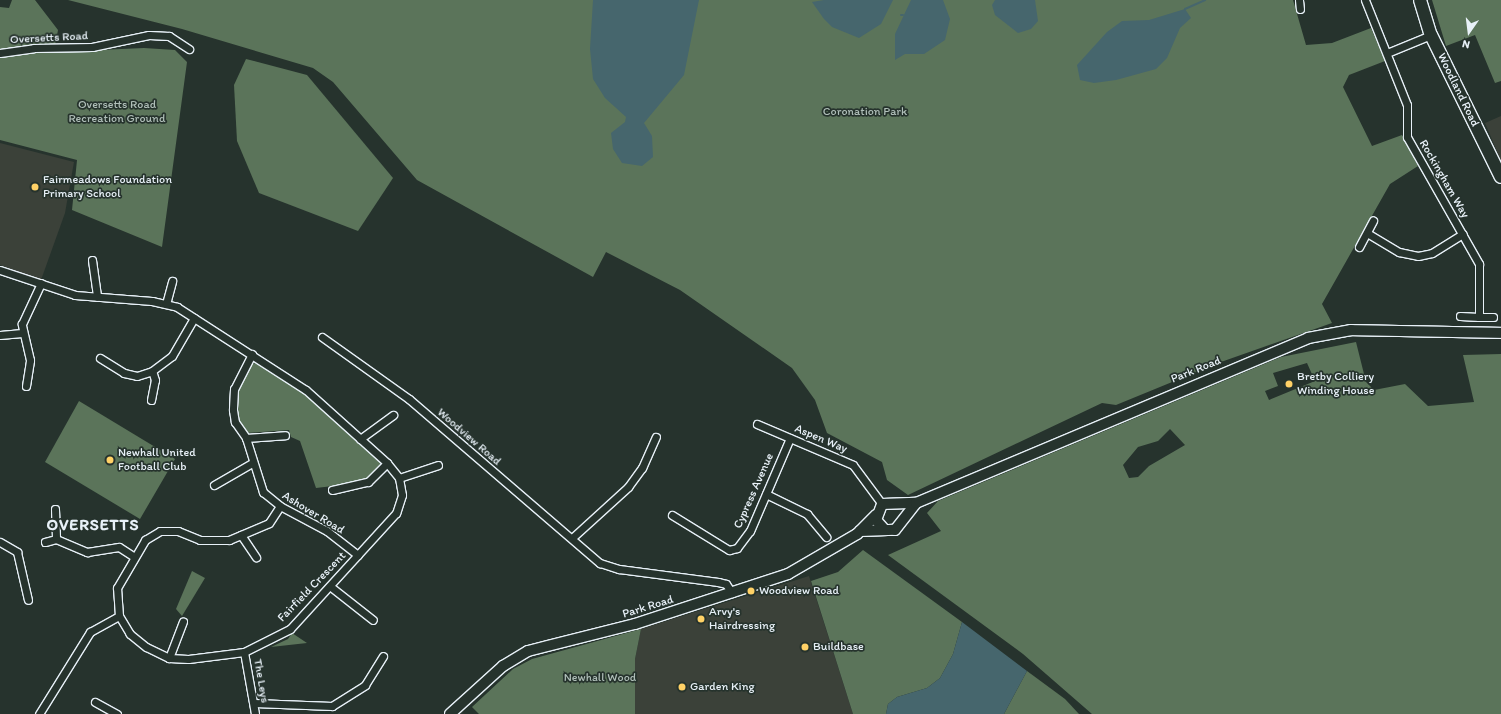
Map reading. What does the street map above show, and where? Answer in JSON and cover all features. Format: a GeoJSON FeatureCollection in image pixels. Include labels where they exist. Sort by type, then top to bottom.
{"type":"FeatureCollection","features":[{"type":"Feature","properties":{"kind":"highway","name":"Woodland Road"},"geometry":{"type":"LineString","coordinates":[[1420,0],[1431,35],[1501,178]]}},
{"type":"Feature","properties":{"kind":"main road","name":"Park Road"},"geometry":{"type":"LineString","coordinates":[[450,714],[503,666],[528,651],[593,637],[788,574],[860,531],[876,515],[882,504],[916,503],[1308,338],[1351,330],[1501,333]]}},
{"type":"Feature","properties":{"kind":"main road"},"geometry":{"type":"LineString","coordinates":[[896,503],[902,509],[904,519]]}},
{"type":"Feature","properties":{"kind":"main road","name":"Park Road"},"geometry":{"type":"LineString","coordinates":[[860,531],[895,530],[916,503]]}},
{"type":"Feature","properties":{"kind":"main road"},"geometry":{"type":"LineString","coordinates":[[876,515],[878,524],[885,530]]}},
{"type":"Feature","properties":{"kind":"street"},"geometry":{"type":"LineString","coordinates":[[1299,0],[1300,9]]}},
{"type":"Feature","properties":{"kind":"street","name":"Rockingham Way"},"geometry":{"type":"LineString","coordinates":[[1365,0],[1407,105],[1406,137],[1479,264],[1479,317]]}},
{"type":"Feature","properties":{"kind":"street","name":"Oversetts Road"},"geometry":{"type":"LineString","coordinates":[[0,53],[34,48],[92,47],[149,34],[169,36],[189,49]]}},
{"type":"Feature","properties":{"kind":"street"},"geometry":{"type":"LineString","coordinates":[[1387,53],[1431,35]]}},
{"type":"Feature","properties":{"kind":"street"},"geometry":{"type":"LineString","coordinates":[[1359,248],[1374,222]]}},
{"type":"Feature","properties":{"kind":"street"},"geometry":{"type":"LineString","coordinates":[[1367,234],[1399,252],[1418,256],[1432,253],[1463,234]]}},
{"type":"Feature","properties":{"kind":"street"},"geometry":{"type":"LineString","coordinates":[[92,260],[97,297]]}},
{"type":"Feature","properties":{"kind":"street"},"geometry":{"type":"LineString","coordinates":[[0,270],[75,295],[166,304],[194,318],[306,390],[387,463],[399,478],[438,465]]}},
{"type":"Feature","properties":{"kind":"street"},"geometry":{"type":"LineString","coordinates":[[166,304],[172,281]]}},
{"type":"Feature","properties":{"kind":"street"},"geometry":{"type":"LineString","coordinates":[[26,386],[30,360],[22,333],[25,313],[41,283]]}},
{"type":"Feature","properties":{"kind":"street"},"geometry":{"type":"LineString","coordinates":[[1460,316],[1493,317]]}},
{"type":"Feature","properties":{"kind":"street"},"geometry":{"type":"LineString","coordinates":[[100,358],[124,373],[137,376],[152,371],[172,356],[194,318]]}},
{"type":"Feature","properties":{"kind":"street"},"geometry":{"type":"LineString","coordinates":[[0,335],[22,333]]}},
{"type":"Feature","properties":{"kind":"street","name":"Woodview Road"},"geometry":{"type":"LineString","coordinates":[[322,337],[409,399],[572,538],[589,555],[609,566],[726,584],[732,593]]}},
{"type":"Feature","properties":{"kind":"street","name":"Ashover Road"},"geometry":{"type":"LineString","coordinates":[[252,354],[232,402],[235,422],[246,438],[252,463],[263,492],[280,506],[327,531],[358,555]]}},
{"type":"Feature","properties":{"kind":"street"},"geometry":{"type":"LineString","coordinates":[[151,400],[155,380],[152,371]]}},
{"type":"Feature","properties":{"kind":"street"},"geometry":{"type":"LineString","coordinates":[[360,439],[393,415]]}},
{"type":"Feature","properties":{"kind":"street","name":"Aspen Way"},"geometry":{"type":"LineString","coordinates":[[757,424],[852,465],[882,504]]}},
{"type":"Feature","properties":{"kind":"street"},"geometry":{"type":"LineString","coordinates":[[246,438],[285,435]]}},
{"type":"Feature","properties":{"kind":"street"},"geometry":{"type":"LineString","coordinates":[[572,538],[628,487],[642,468],[656,437]]}},
{"type":"Feature","properties":{"kind":"street","name":"Cypress Avenue"},"geometry":{"type":"LineString","coordinates":[[672,515],[729,550],[737,548],[750,531],[790,438]]}},
{"type":"Feature","properties":{"kind":"street"},"geometry":{"type":"LineString","coordinates":[[214,485],[252,463]]}},
{"type":"Feature","properties":{"kind":"street"},"geometry":{"type":"LineString","coordinates":[[332,490],[368,482],[387,463]]}},
{"type":"Feature","properties":{"kind":"street","name":"Fairfield Crescent"},"geometry":{"type":"LineString","coordinates":[[119,616],[130,634],[146,647],[169,658],[188,659],[244,652],[290,628],[331,587],[396,513],[402,495],[399,478]]}},
{"type":"Feature","properties":{"kind":"street"},"geometry":{"type":"LineString","coordinates":[[766,494],[807,514],[826,537]]}},
{"type":"Feature","properties":{"kind":"street"},"geometry":{"type":"LineString","coordinates":[[39,714],[90,632],[119,616],[117,588],[133,556],[146,540],[160,531],[178,531],[212,541],[241,535],[269,523],[280,506]]}},
{"type":"Feature","properties":{"kind":"street"},"geometry":{"type":"LineString","coordinates":[[55,509],[56,539]]}},
{"type":"Feature","properties":{"kind":"street"},"geometry":{"type":"LineString","coordinates":[[241,535],[256,557]]}},
{"type":"Feature","properties":{"kind":"street"},"geometry":{"type":"LineString","coordinates":[[45,542],[56,539],[88,552],[119,547],[133,556]]}},
{"type":"Feature","properties":{"kind":"street"},"geometry":{"type":"LineString","coordinates":[[0,542],[17,552],[28,600]]}},
{"type":"Feature","properties":{"kind":"street"},"geometry":{"type":"LineString","coordinates":[[331,587],[373,620]]}},
{"type":"Feature","properties":{"kind":"street"},"geometry":{"type":"LineString","coordinates":[[169,658],[183,622]]}},
{"type":"Feature","properties":{"kind":"street","name":"The Leys"},"geometry":{"type":"LineString","coordinates":[[244,652],[255,714]]}},
{"type":"Feature","properties":{"kind":"street"},"geometry":{"type":"LineString","coordinates":[[254,703],[332,706],[365,685],[383,656]]}},
{"type":"Feature","properties":{"kind":"street"},"geometry":{"type":"LineString","coordinates":[[95,702],[117,714]]}},
{"type":"Feature","properties":{"kind":"shaded area"},"geometry":{"type":"Polygon","coordinates":[[[1501,116],[1501,161],[1485,123],[1501,116]]]}},
{"type":"Feature","properties":{"kind":"shaded area","name":"Fairmeadows Foundation Primary School"},"geometry":{"type":"Polygon","coordinates":[[[0,143],[74,162],[65,213],[41,280],[0,265],[0,143]]]}},
{"type":"Feature","properties":{"kind":"shaded area"},"geometry":{"type":"Polygon","coordinates":[[[809,576],[853,714],[635,714],[635,659],[641,629],[809,576]]]}},
{"type":"Feature","properties":{"kind":"green space","name":"Oversetts Road Recreation Ground"},"geometry":{"type":"Polygon","coordinates":[[[12,0],[35,0],[58,30],[54,52],[144,48],[175,50],[187,62],[162,247],[72,210],[77,160],[0,140],[0,7],[9,8],[12,0]]]}},
{"type":"Feature","properties":{"kind":"green space","name":"Coronation Park"},"geometry":{"type":"Polygon","coordinates":[[[68,0],[1293,0],[1306,45],[1332,43],[1371,28],[1385,61],[1349,75],[1343,87],[1372,146],[1402,135],[1418,166],[1390,184],[1322,304],[1332,323],[1221,362],[1116,405],[1102,403],[908,495],[887,480],[882,462],[827,433],[815,400],[792,368],[680,290],[606,252],[593,277],[417,180],[333,82],[313,68],[182,29],[68,0]]]}},
{"type":"Feature","properties":{"kind":"green space"},"geometry":{"type":"Polygon","coordinates":[[[1432,0],[1501,0],[1501,81],[1495,83],[1475,35],[1446,46],[1432,0]]]}},
{"type":"Feature","properties":{"kind":"green space"},"geometry":{"type":"Polygon","coordinates":[[[246,59],[307,75],[393,178],[358,231],[259,193],[237,141],[234,85],[246,59]]]}},
{"type":"Feature","properties":{"kind":"green space"},"geometry":{"type":"Polygon","coordinates":[[[1356,342],[1366,382],[1374,390],[1405,384],[1428,406],[1474,402],[1463,355],[1501,354],[1501,714],[1092,714],[1023,654],[888,555],[941,531],[927,513],[938,501],[1281,357],[1356,342]],[[1307,363],[1273,373],[1278,386],[1265,391],[1269,400],[1315,381],[1307,363]],[[1170,429],[1158,441],[1138,447],[1123,465],[1129,478],[1138,477],[1149,466],[1185,445],[1170,429]]]}},
{"type":"Feature","properties":{"kind":"green space"},"geometry":{"type":"Polygon","coordinates":[[[258,362],[299,389],[383,465],[371,477],[358,483],[316,488],[300,441],[291,437],[289,430],[246,433],[236,414],[237,391],[250,365],[258,362]]]}},
{"type":"Feature","properties":{"kind":"green space","name":"Newhall United Football Club"},"geometry":{"type":"Polygon","coordinates":[[[79,401],[175,459],[140,519],[45,462],[79,401]]]}},
{"type":"Feature","properties":{"kind":"green space"},"geometry":{"type":"Polygon","coordinates":[[[863,550],[962,622],[953,654],[940,678],[927,688],[897,697],[888,704],[886,714],[853,714],[811,581],[838,572],[863,550]]]}},
{"type":"Feature","properties":{"kind":"green space"},"geometry":{"type":"Polygon","coordinates":[[[192,571],[205,578],[182,616],[176,609],[192,571]]]}},
{"type":"Feature","properties":{"kind":"green space","name":"Newhall Wood"},"geometry":{"type":"Polygon","coordinates":[[[641,629],[635,659],[635,714],[479,714],[472,707],[513,669],[532,659],[641,629]]]}},
{"type":"Feature","properties":{"kind":"green space"},"geometry":{"type":"Polygon","coordinates":[[[292,633],[307,643],[271,647],[288,639],[292,633]]]}},
{"type":"Feature","properties":{"kind":"green space"},"geometry":{"type":"Polygon","coordinates":[[[1027,671],[1065,699],[1079,714],[1004,714],[1027,671]]]}},
{"type":"Feature","properties":{"kind":"water"},"geometry":{"type":"Polygon","coordinates":[[[593,0],[699,0],[684,75],[644,123],[652,136],[653,157],[642,166],[622,163],[613,149],[611,133],[625,122],[626,117],[605,98],[593,79],[590,49],[593,0]]]}},
{"type":"Feature","properties":{"kind":"water"},"geometry":{"type":"Polygon","coordinates":[[[824,0],[893,0],[881,24],[859,38],[832,27],[824,19],[812,2],[824,0]]]}},
{"type":"Feature","properties":{"kind":"water"},"geometry":{"type":"Polygon","coordinates":[[[911,0],[943,0],[950,19],[945,40],[924,54],[905,54],[895,60],[895,34],[911,0]]]}},
{"type":"Feature","properties":{"kind":"water"},"geometry":{"type":"Polygon","coordinates":[[[995,0],[1035,0],[1038,21],[1031,29],[1018,33],[995,15],[992,5],[995,0]]]}},
{"type":"Feature","properties":{"kind":"water"},"geometry":{"type":"Polygon","coordinates":[[[1185,9],[1191,18],[1180,28],[1167,58],[1156,69],[1116,80],[1094,83],[1080,80],[1077,65],[1107,32],[1122,21],[1149,20],[1185,9]]]}},
{"type":"Feature","properties":{"kind":"water"},"geometry":{"type":"Polygon","coordinates":[[[962,622],[1027,671],[1004,714],[886,714],[888,704],[897,697],[927,688],[940,678],[953,654],[962,622]]]}},
{"type":"Feature","properties":{"kind":"waterway"},"geometry":{"type":"LineString","coordinates":[[1185,9],[1205,0]]}},
{"type":"Feature","properties":{"kind":"place","name":"Fairmeadows Foundation Primary School"},"geometry":{"type":"Point","coordinates":[35,187]}},
{"type":"Feature","properties":{"kind":"place","name":"Bretby Colliery Winding House"},"geometry":{"type":"Point","coordinates":[1289,384]}},
{"type":"Feature","properties":{"kind":"place","name":"Newhall United Football Club"},"geometry":{"type":"Point","coordinates":[110,460]}},
{"type":"Feature","properties":{"kind":"place","name":"Woodview Road"},"geometry":{"type":"Point","coordinates":[751,591]}},
{"type":"Feature","properties":{"kind":"place","name":"Arvy's Hairdressing"},"geometry":{"type":"Point","coordinates":[701,619]}},
{"type":"Feature","properties":{"kind":"place","name":"Buildbase"},"geometry":{"type":"Point","coordinates":[805,647]}},
{"type":"Feature","properties":{"kind":"place","name":"Garden King"},"geometry":{"type":"Point","coordinates":[682,687]}},
{"type":"Feature","properties":{"kind":"district","name":"OVERSETTS"},"geometry":{"type":"Point","coordinates":[93,525]}}]}
